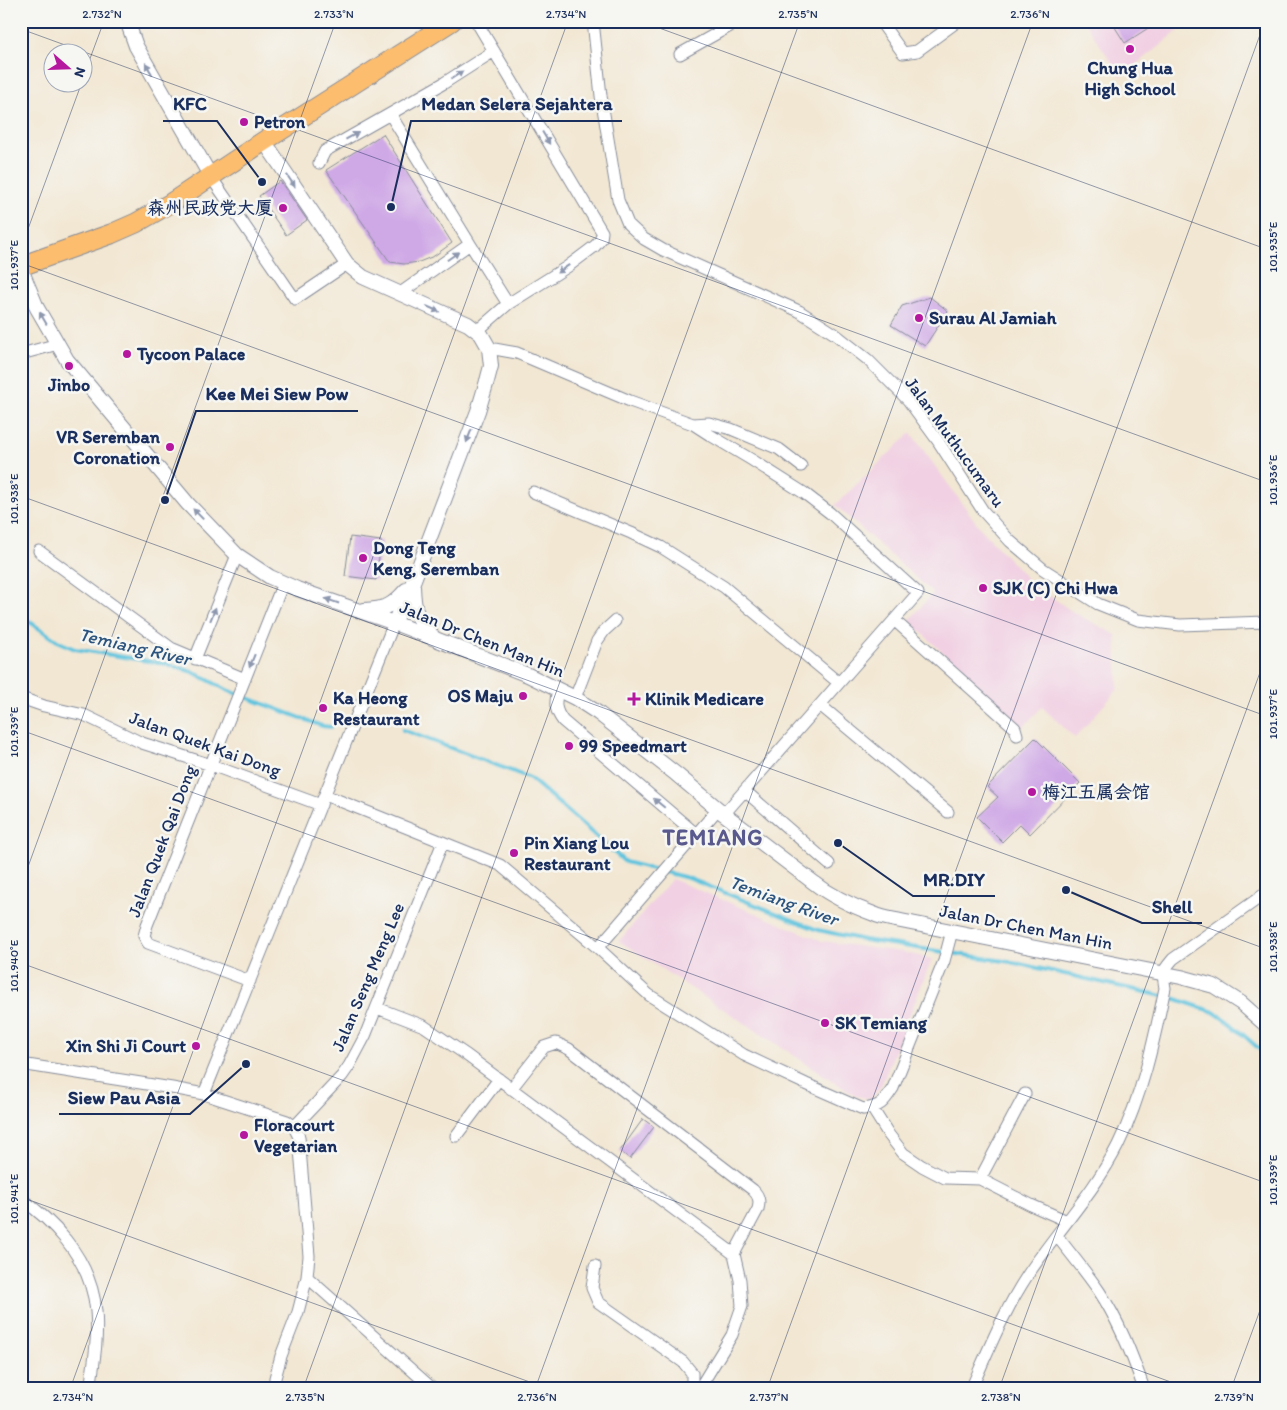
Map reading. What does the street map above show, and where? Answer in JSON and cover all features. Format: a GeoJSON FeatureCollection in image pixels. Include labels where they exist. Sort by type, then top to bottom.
{"type":"FeatureCollection","features":[{"type":"Feature","properties":{"kind":"highway"},"geometry":{"type":"LineString","coordinates":[[21,267],[136,223],[171,203],[452,21]]}},
{"type":"Feature","properties":{"kind":"street"},"geometry":{"type":"LineString","coordinates":[[126,21],[136,46],[211,177],[295,299],[347,264]]}},
{"type":"Feature","properties":{"kind":"street"},"geometry":{"type":"LineString","coordinates":[[476,21],[602,232],[601,239],[595,246],[567,267],[508,304],[477,331]]}},
{"type":"Feature","properties":{"kind":"street","name":"Jalan Muthucumaru"},"geometry":{"type":"LineString","coordinates":[[593,21],[601,96],[618,200],[628,224],[644,239],[663,250],[800,311],[836,334],[859,353],[908,400],[938,441],[983,511],[1010,541],[1043,570],[1098,604],[1138,620],[1180,625],[1266,622]]}},
{"type":"Feature","properties":{"kind":"street"},"geometry":{"type":"LineString","coordinates":[[680,54],[739,21]]}},
{"type":"Feature","properties":{"kind":"street"},"geometry":{"type":"LineString","coordinates":[[880,21],[904,53],[917,52],[958,21]]}},
{"type":"Feature","properties":{"kind":"street"},"geometry":{"type":"LineString","coordinates":[[319,163],[325,151],[444,83],[494,51]]}},
{"type":"Feature","properties":{"kind":"street"},"geometry":{"type":"LineString","coordinates":[[390,114],[508,304]]}},
{"type":"Feature","properties":{"kind":"street"},"geometry":{"type":"LineString","coordinates":[[204,1094],[394,623],[413,582],[478,411],[491,366],[489,348],[481,334],[468,324],[363,277],[347,264],[264,141]]}},
{"type":"Feature","properties":{"kind":"street"},"geometry":{"type":"LineString","coordinates":[[399,294],[470,244]]}},
{"type":"Feature","properties":{"kind":"street","name":"Jalan Dr Chen Man Hin"},"geometry":{"type":"LineString","coordinates":[[21,267],[38,308],[72,366],[188,504],[237,555],[270,577],[297,589],[394,623],[528,675],[574,698],[598,713],[721,812],[824,890],[854,906],[876,915],[950,937],[1163,973],[1214,986],[1241,1003],[1266,1025]]}},
{"type":"Feature","properties":{"kind":"street"},"geometry":{"type":"LineString","coordinates":[[21,354],[58,344]]}},
{"type":"Feature","properties":{"kind":"street"},"geometry":{"type":"LineString","coordinates":[[489,348],[517,353],[630,401],[693,424],[804,493],[830,513],[918,593],[745,791],[696,834],[598,948]]}},
{"type":"Feature","properties":{"kind":"street"},"geometry":{"type":"LineString","coordinates":[[693,424],[709,423],[731,429],[779,449],[801,466]]}},
{"type":"Feature","properties":{"kind":"street"},"geometry":{"type":"LineString","coordinates":[[533,492],[661,547],[724,587],[839,683]]}},
{"type":"Feature","properties":{"kind":"street"},"geometry":{"type":"LineString","coordinates":[[39,552],[171,648],[244,683]]}},
{"type":"Feature","properties":{"kind":"street"},"geometry":{"type":"LineString","coordinates":[[195,659],[237,555]]}},
{"type":"Feature","properties":{"kind":"street"},"geometry":{"type":"LineString","coordinates":[[358,610],[378,610],[387,607],[395,602],[413,582]]}},
{"type":"Feature","properties":{"kind":"street"},"geometry":{"type":"LineString","coordinates":[[413,582],[416,614],[435,639]]}},
{"type":"Feature","properties":{"kind":"street","name":"Jalan Quek Qai Dong"},"geometry":{"type":"LineString","coordinates":[[250,981],[148,943],[144,936],[283,583]]}},
{"type":"Feature","properties":{"kind":"street"},"geometry":{"type":"LineString","coordinates":[[894,620],[1015,728],[1018,735]]}},
{"type":"Feature","properties":{"kind":"street"},"geometry":{"type":"LineString","coordinates":[[574,698],[597,641],[615,621]]}},
{"type":"Feature","properties":{"kind":"street"},"geometry":{"type":"LineString","coordinates":[[558,689],[555,706],[563,721],[696,834]]}},
{"type":"Feature","properties":{"kind":"street","name":"Jalan Quek Kai Dong"},"geometry":{"type":"LineString","coordinates":[[21,698],[44,706],[84,715],[142,743],[323,800],[443,842],[500,865],[598,948],[649,995],[744,1054],[864,1109],[872,1108]]}},
{"type":"Feature","properties":{"kind":"street"},"geometry":{"type":"LineString","coordinates":[[820,705],[948,812]]}},
{"type":"Feature","properties":{"kind":"street"},"geometry":{"type":"LineString","coordinates":[[745,791],[829,864]]}},
{"type":"Feature","properties":{"kind":"street","name":"Jalan Seng Meng Lee"},"geometry":{"type":"LineString","coordinates":[[294,1127],[349,1066],[365,1036],[443,842]]}},
{"type":"Feature","properties":{"kind":"street"},"geometry":{"type":"LineString","coordinates":[[971,1389],[1005,1316],[1027,1277],[1091,1190],[1118,1145],[1140,1092],[1165,988],[1164,970],[1173,959],[1266,893]]}},
{"type":"Feature","properties":{"kind":"street"},"geometry":{"type":"LineString","coordinates":[[950,937],[944,961],[894,1088],[882,1104],[872,1108],[903,1153],[922,1166],[945,1178],[980,1179],[1067,1221]]}},
{"type":"Feature","properties":{"kind":"street"},"geometry":{"type":"LineString","coordinates":[[376,1008],[424,1026],[465,1054],[734,1254],[740,1280],[742,1306],[732,1335],[699,1389]]}},
{"type":"Feature","properties":{"kind":"street"},"geometry":{"type":"LineString","coordinates":[[511,1089],[544,1047],[556,1043],[569,1049],[758,1195],[760,1202],[758,1209],[734,1254]]}},
{"type":"Feature","properties":{"kind":"street"},"geometry":{"type":"LineString","coordinates":[[21,1064],[204,1094],[287,1121],[294,1127],[299,1138],[309,1256],[307,1277],[298,1312],[281,1356],[275,1378],[275,1389]]}},
{"type":"Feature","properties":{"kind":"street"},"geometry":{"type":"LineString","coordinates":[[456,1136],[499,1079]]}},
{"type":"Feature","properties":{"kind":"street"},"geometry":{"type":"LineString","coordinates":[[980,1179],[1025,1094]]}},
{"type":"Feature","properties":{"kind":"street"},"geometry":{"type":"LineString","coordinates":[[21,1199],[34,1207],[53,1224],[83,1265],[91,1284],[96,1305],[97,1329],[90,1389]]}},
{"type":"Feature","properties":{"kind":"street"},"geometry":{"type":"LineString","coordinates":[[1057,1236],[1099,1291],[1117,1321],[1132,1354],[1144,1389]]}},
{"type":"Feature","properties":{"kind":"street"},"geometry":{"type":"LineString","coordinates":[[595,1266],[592,1288],[598,1302],[683,1362],[692,1374],[692,1389]]}},
{"type":"Feature","properties":{"kind":"street"},"geometry":{"type":"LineString","coordinates":[[307,1277],[433,1389]]}},
{"type":"Feature","properties":{"kind":"shaded area","name":"Chung Hua High School"},"geometry":{"type":"Polygon","coordinates":[[[1084,21],[1191,21],[1121,76],[1084,21]]]}},
{"type":"Feature","properties":{"kind":"shaded area","name":"SJK (C) Chi Hwa"},"geometry":{"type":"Polygon","coordinates":[[[911,433],[980,528],[1031,583],[1073,612],[1116,635],[1118,689],[1075,738],[1042,707],[1023,727],[909,621],[933,593],[835,505],[911,433]]]}},
{"type":"Feature","properties":{"kind":"shaded area","name":"SK Temiang"},"geometry":{"type":"Polygon","coordinates":[[[672,879],[822,941],[902,952],[932,959],[881,1086],[871,1099],[856,1096],[619,941],[672,879]]]}},
{"type":"Feature","properties":{"kind":"building"},"geometry":{"type":"Polygon","coordinates":[[[1111,21],[1159,21],[1125,43],[1111,21]]]}},
{"type":"Feature","properties":{"kind":"building"},"geometry":{"type":"Polygon","coordinates":[[[383,134],[452,243],[434,256],[419,262],[404,264],[390,262],[326,170],[383,134]]]}},
{"type":"Feature","properties":{"kind":"building","name":"森州民政党大厦"},"geometry":{"type":"Polygon","coordinates":[[[280,181],[307,220],[286,235],[259,196],[280,181]]]}},
{"type":"Feature","properties":{"kind":"building","name":"Surau Al Jamiah"},"geometry":{"type":"Polygon","coordinates":[[[930,297],[948,311],[925,346],[891,325],[902,306],[930,297]]]}},
{"type":"Feature","properties":{"kind":"building","name":"Dong Teng Keng, Seremban"},"geometry":{"type":"Polygon","coordinates":[[[350,537],[381,541],[376,580],[345,576],[350,537]]]}},
{"type":"Feature","properties":{"kind":"building","name":"梅江五属会馆"},"geometry":{"type":"Polygon","coordinates":[[[1035,738],[1080,783],[1030,834],[1020,824],[1002,842],[977,817],[998,797],[987,787],[1035,738]]]}},
{"type":"Feature","properties":{"kind":"building"},"geometry":{"type":"Polygon","coordinates":[[[643,1119],[654,1127],[630,1159],[620,1151],[643,1119]]]}},
{"type":"Feature","properties":{"kind":"waterway","name":"Temiang River"},"geometry":{"type":"LineString","coordinates":[[21,616],[59,642],[75,649],[167,664],[193,672],[227,690],[322,726],[331,727]]}},
{"type":"Feature","properties":{"kind":"waterway","name":"Temiang River"},"geometry":{"type":"LineString","coordinates":[[403,730],[530,778],[625,862],[688,878],[818,930],[864,940],[1011,962],[1176,999],[1214,1012],[1231,1024],[1266,1055]]}},
{"type":"Feature","properties":{"kind":"place","name":"Chung Hua High School"},"geometry":{"type":"Point","coordinates":[1130,49]}},
{"type":"Feature","properties":{"kind":"place","name":"Petron"},"geometry":{"type":"Point","coordinates":[244,122]}},
{"type":"Feature","properties":{"kind":"place","name":"KFC"},"geometry":{"type":"Point","coordinates":[262,182]}},
{"type":"Feature","properties":{"kind":"place","name":"Medan Selera Sejahtera"},"geometry":{"type":"Point","coordinates":[391,207]}},
{"type":"Feature","properties":{"kind":"place","name":"森州民政党大厦"},"geometry":{"type":"Point","coordinates":[283,208]}},
{"type":"Feature","properties":{"kind":"place","name":"Surau Al Jamiah"},"geometry":{"type":"Point","coordinates":[919,318]}},
{"type":"Feature","properties":{"kind":"place","name":"Tycoon Palace"},"geometry":{"type":"Point","coordinates":[127,354]}},
{"type":"Feature","properties":{"kind":"place","name":"Jinbo"},"geometry":{"type":"Point","coordinates":[69,366]}},
{"type":"Feature","properties":{"kind":"place","name":"VR Seremban Coronation"},"geometry":{"type":"Point","coordinates":[170,447]}},
{"type":"Feature","properties":{"kind":"place","name":"Kee Mei Siew Pow"},"geometry":{"type":"Point","coordinates":[165,500]}},
{"type":"Feature","properties":{"kind":"place","name":"Dong Teng Keng, Seremban"},"geometry":{"type":"Point","coordinates":[363,558]}},
{"type":"Feature","properties":{"kind":"place","name":"SJK (C) Chi Hwa"},"geometry":{"type":"Point","coordinates":[983,588]}},
{"type":"Feature","properties":{"kind":"place","name":"OS Maju"},"geometry":{"type":"Point","coordinates":[523,696]}},
{"type":"Feature","properties":{"kind":"place","name":"Klinik Medicare"},"geometry":{"type":"Point","coordinates":[634,699]}},
{"type":"Feature","properties":{"kind":"place","name":"Ka Heong Restaurant"},"geometry":{"type":"Point","coordinates":[323,708]}},
{"type":"Feature","properties":{"kind":"place","name":"99 Speedmart"},"geometry":{"type":"Point","coordinates":[569,746]}},
{"type":"Feature","properties":{"kind":"place","name":"梅江五属会馆"},"geometry":{"type":"Point","coordinates":[1032,792]}},
{"type":"Feature","properties":{"kind":"place","name":"MR.DIY"},"geometry":{"type":"Point","coordinates":[838,843]}},
{"type":"Feature","properties":{"kind":"place","name":"Pin Xiang Lou Restaurant"},"geometry":{"type":"Point","coordinates":[514,853]}},
{"type":"Feature","properties":{"kind":"place","name":"Shell"},"geometry":{"type":"Point","coordinates":[1066,890]}},
{"type":"Feature","properties":{"kind":"place","name":"SK Temiang"},"geometry":{"type":"Point","coordinates":[825,1023]}},
{"type":"Feature","properties":{"kind":"place","name":"Xin Shi Ji Court"},"geometry":{"type":"Point","coordinates":[196,1046]}},
{"type":"Feature","properties":{"kind":"place","name":"Siew Pau Asia"},"geometry":{"type":"Point","coordinates":[246,1064]}},
{"type":"Feature","properties":{"kind":"place","name":"Floracourt Vegetarian"},"geometry":{"type":"Point","coordinates":[244,1135]}},
{"type":"Feature","properties":{"kind":"district","name":"TEMIANG"},"geometry":{"type":"Point","coordinates":[713,837]}}]}
